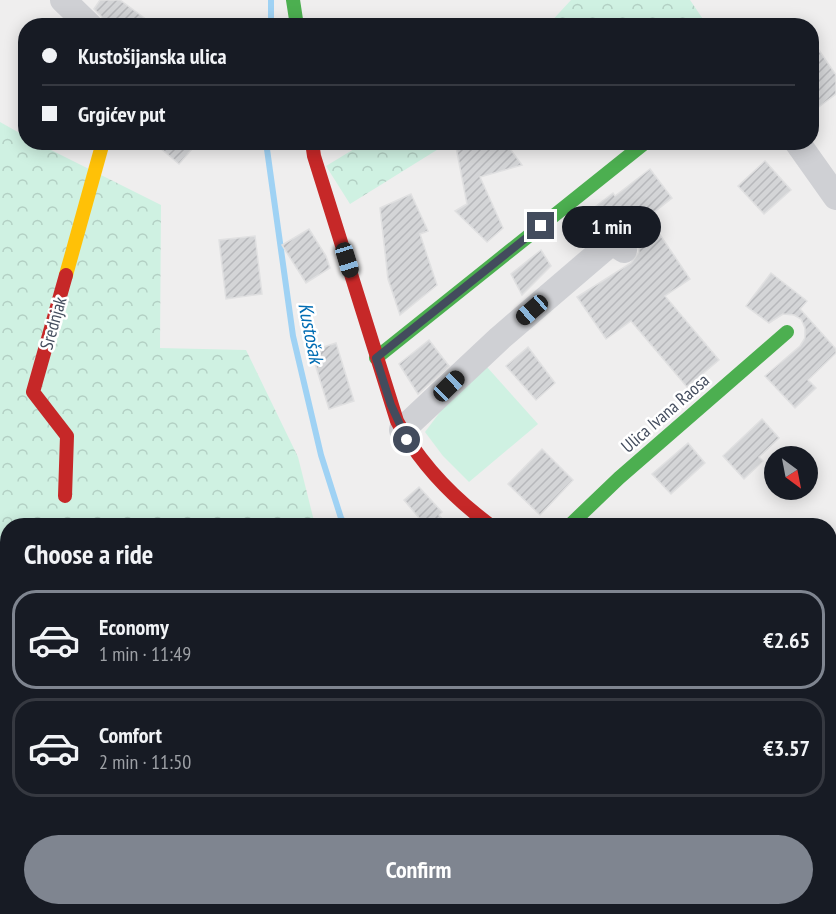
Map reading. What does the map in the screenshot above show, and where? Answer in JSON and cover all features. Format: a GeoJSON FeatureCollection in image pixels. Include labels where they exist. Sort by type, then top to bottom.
{"type":"FeatureCollection","features":[{"type":"Feature","properties":{"kind":"street"},"geometry":{"type":"LineString","coordinates":[[63,0],[82,18]]}},
{"type":"Feature","properties":{"kind":"street"},"geometry":{"type":"LineString","coordinates":[[293,0],[296,18]]}},
{"type":"Feature","properties":{"kind":"street","name":"Srednjak"},"geometry":{"type":"LineString","coordinates":[[65,496],[67,436],[33,392],[101,150]]}},
{"type":"Feature","properties":{"kind":"street"},"geometry":{"type":"LineString","coordinates":[[314,150],[376,358],[402,430],[418,457],[432,474],[450,493],[481,518]]}},
{"type":"Feature","properties":{"kind":"street"},"geometry":{"type":"LineString","coordinates":[[376,358],[636,150]]}},
{"type":"Feature","properties":{"kind":"street"},"geometry":{"type":"LineString","coordinates":[[803,150],[836,197]]}},
{"type":"Feature","properties":{"kind":"street"},"geometry":{"type":"LineString","coordinates":[[402,430],[500,338],[612,242],[624,250]]}},
{"type":"Feature","properties":{"kind":"street","name":"Ulica Ivana Raosa"},"geometry":{"type":"LineString","coordinates":[[578,518],[705,402],[788,333]]}},
{"type":"Feature","properties":{"kind":"green space"},"geometry":{"type":"Polygon","coordinates":[[[571,0],[690,0],[702,18],[554,18],[571,0]]]}},
{"type":"Feature","properties":{"kind":"green space"},"geometry":{"type":"Polygon","coordinates":[[[0,122],[18,132],[18,150],[51,150],[161,205],[160,348],[246,350],[298,457],[313,518],[0,518],[0,122]]]}},
{"type":"Feature","properties":{"kind":"green space"},"geometry":{"type":"Polygon","coordinates":[[[352,150],[437,150],[350,204],[326,166],[352,150]]]}},
{"type":"Feature","properties":{"kind":"green space"},"geometry":{"type":"Polygon","coordinates":[[[487,367],[538,424],[469,482],[443,456],[425,432],[452,396],[487,367]]]}},
{"type":"Feature","properties":{"kind":"building"},"geometry":{"type":"Polygon","coordinates":[[[100,0],[120,0],[144,18],[102,18],[94,9],[100,0]]]}},
{"type":"Feature","properties":{"kind":"building"},"geometry":{"type":"Polygon","coordinates":[[[819,50],[836,75],[836,94],[819,107],[819,50]]]}},
{"type":"Feature","properties":{"kind":"building"},"geometry":{"type":"Polygon","coordinates":[[[162,150],[191,150],[179,164],[162,150]]]}},
{"type":"Feature","properties":{"kind":"building"},"geometry":{"type":"Polygon","coordinates":[[[457,150],[511,150],[522,165],[480,177],[503,228],[487,242],[455,211],[467,204],[457,150]]]}},
{"type":"Feature","properties":{"kind":"building"},"geometry":{"type":"Polygon","coordinates":[[[765,161],[791,190],[764,214],[738,186],[765,161]]]}},
{"type":"Feature","properties":{"kind":"building"},"geometry":{"type":"Polygon","coordinates":[[[650,169],[672,198],[648,217],[690,279],[665,296],[719,360],[687,387],[631,321],[606,339],[577,297],[631,263],[639,252],[637,243],[620,230],[612,226],[598,234],[583,216],[613,193],[615,196],[650,169]]]}},
{"type":"Feature","properties":{"kind":"building"},"geometry":{"type":"Polygon","coordinates":[[[411,194],[428,231],[420,234],[437,285],[400,315],[388,279],[380,208],[411,194]]]}},
{"type":"Feature","properties":{"kind":"building"},"geometry":{"type":"Polygon","coordinates":[[[309,229],[326,256],[330,268],[306,283],[282,245],[309,229]]]}},
{"type":"Feature","properties":{"kind":"building"},"geometry":{"type":"Polygon","coordinates":[[[255,236],[262,294],[226,299],[219,240],[255,236]]]}},
{"type":"Feature","properties":{"kind":"building"},"geometry":{"type":"Polygon","coordinates":[[[541,250],[551,266],[522,295],[511,274],[541,250]]]}},
{"type":"Feature","properties":{"kind":"building"},"geometry":{"type":"Polygon","coordinates":[[[771,273],[807,301],[800,309],[836,349],[836,353],[808,380],[816,388],[795,408],[765,376],[800,346],[805,338],[805,328],[801,319],[794,315],[783,314],[769,323],[746,306],[771,273]]]}},
{"type":"Feature","properties":{"kind":"building"},"geometry":{"type":"Polygon","coordinates":[[[429,340],[449,366],[418,394],[399,364],[429,340]]]}},
{"type":"Feature","properties":{"kind":"building"},"geometry":{"type":"Polygon","coordinates":[[[336,343],[354,401],[329,409],[311,351],[336,343]]]}},
{"type":"Feature","properties":{"kind":"building"},"geometry":{"type":"Polygon","coordinates":[[[528,347],[555,383],[536,400],[506,366],[528,347]]]}},
{"type":"Feature","properties":{"kind":"building"},"geometry":{"type":"Polygon","coordinates":[[[762,419],[779,438],[771,446],[764,446],[764,452],[759,457],[763,461],[744,479],[723,456],[762,419]]]}},
{"type":"Feature","properties":{"kind":"building"},"geometry":{"type":"Polygon","coordinates":[[[688,443],[705,463],[671,494],[652,474],[688,443]]]}},
{"type":"Feature","properties":{"kind":"building"},"geometry":{"type":"Polygon","coordinates":[[[542,449],[573,480],[540,515],[508,484],[542,449]]]}},
{"type":"Feature","properties":{"kind":"building"},"geometry":{"type":"Polygon","coordinates":[[[419,487],[442,512],[439,515],[441,518],[419,518],[404,500],[419,487]]]}},
{"type":"Feature","properties":{"kind":"waterway","name":"Kustošak"},"geometry":{"type":"LineString","coordinates":[[271,0],[271,18]]}},
{"type":"Feature","properties":{"kind":"waterway","name":"Kustošak"},"geometry":{"type":"LineString","coordinates":[[267,150],[293,336],[321,455],[341,518]]}},
{"type":"Feature","properties":{"kind":"traffic: fast"},"geometry":{"type":"LineString","coordinates":[[293,0],[296,18]]}},
{"type":"Feature","properties":{"kind":"traffic: fast"},"geometry":{"type":"LineString","coordinates":[[376,358],[636,150]]}},
{"type":"Feature","properties":{"kind":"traffic: fast"},"geometry":{"type":"LineString","coordinates":[[577,518],[619,478],[787,332]]}},
{"type":"Feature","properties":{"kind":"traffic: slow"},"geometry":{"type":"LineString","coordinates":[[66,275],[101,150]]}},
{"type":"Feature","properties":{"kind":"traffic: jam"},"geometry":{"type":"LineString","coordinates":[[313,150],[397,421],[426,465],[462,503],[481,518]]}},
{"type":"Feature","properties":{"kind":"traffic: jam"},"geometry":{"type":"LineString","coordinates":[[65,496],[67,436],[33,392],[66,275]]}},
{"type":"Feature","properties":{"kind":"route"},"geometry":{"type":"LineString","coordinates":[[407,440],[397,421],[376,358],[541,226]]}}]}
